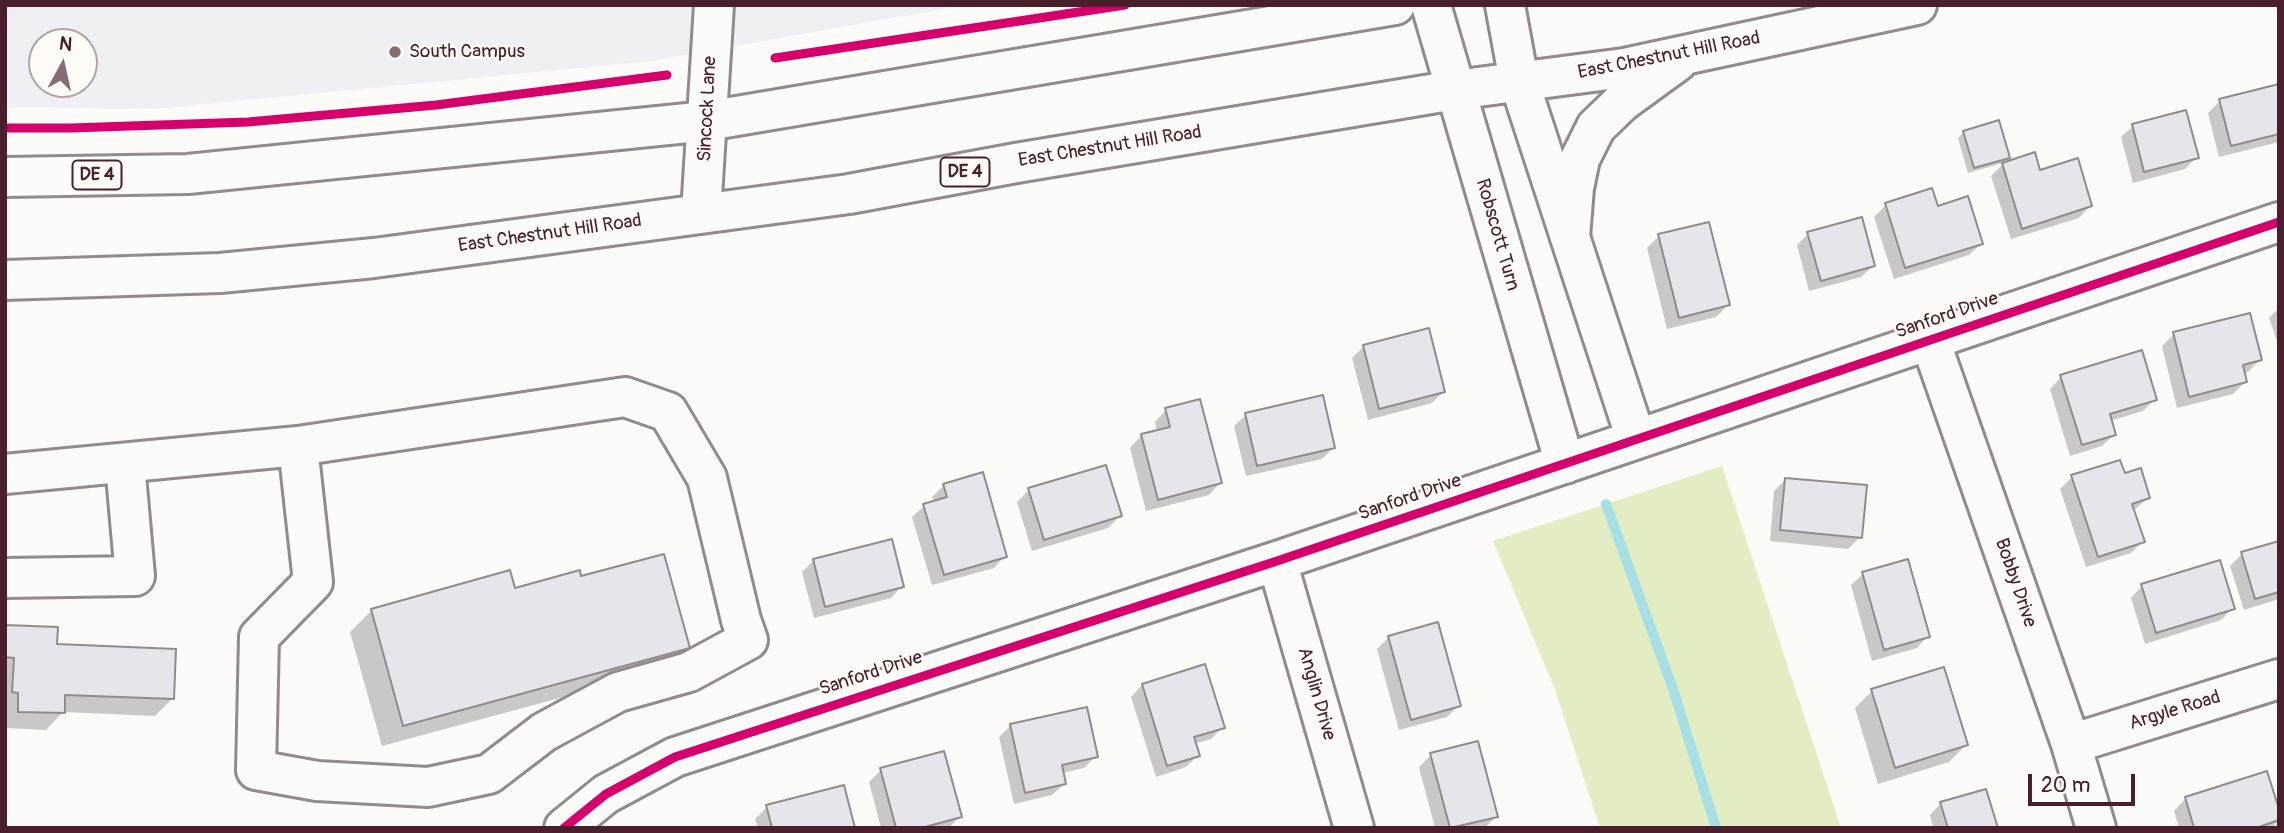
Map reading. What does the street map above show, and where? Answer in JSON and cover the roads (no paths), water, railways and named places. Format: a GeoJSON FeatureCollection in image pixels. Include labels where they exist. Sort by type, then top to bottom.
{"type":"FeatureCollection","features":[{"type":"Feature","properties":{"kind":"street","name":"Sincock Lane"},"geometry":{"type":"LineString","coordinates":[[701,214],[714,5]]}},
{"type":"Feature","properties":{"kind":"street","name":"DE 4"},"geometry":{"type":"LineString","coordinates":[[5,177],[188,174],[707,121],[1395,5]]}},
{"type":"Feature","properties":{"kind":"street","name":"Robscott Turn"},"geometry":{"type":"LineString","coordinates":[[1431,5],[1565,464]]}},
{"type":"Feature","properties":{"kind":"street"},"geometry":{"type":"LineString","coordinates":[[1505,5],[1519,81],[1636,439]]}},
{"type":"Feature","properties":{"kind":"street","name":"East Chestnut Hill Road"},"geometry":{"type":"LineString","coordinates":[[5,280],[220,273],[297,266],[849,194],[1016,163],[1455,90],[1624,68],[1917,5]]}},
{"type":"Feature","properties":{"kind":"street"},"geometry":{"type":"LineString","coordinates":[[1570,237],[1574,188],[1580,159],[1596,127],[1622,102],[1689,54]]}},
{"type":"Feature","properties":{"kind":"street"},"geometry":{"type":"LineString","coordinates":[[5,193],[188,174]]}},
{"type":"Feature","properties":{"kind":"street","name":"Sanford Drive"},"geometry":{"type":"LineString","coordinates":[[564,828],[606,794],[675,757],[1278,561],[2279,222]]}},
{"type":"Feature","properties":{"kind":"street","name":"Bobby Drive"},"geometry":{"type":"LineString","coordinates":[[1930,340],[2071,744],[2096,828]]}},
{"type":"Feature","properties":{"kind":"street"},"geometry":{"type":"LineString","coordinates":[[5,474],[298,446],[625,397],[668,412],[707,478],[748,640],[688,672],[618,692],[544,732],[489,774],[428,787],[317,780],[256,770],[259,637],[313,582],[298,446]]}},
{"type":"Feature","properties":{"kind":"street"},"geometry":{"type":"LineString","coordinates":[[5,578],[135,576],[125,464]]}},
{"type":"Feature","properties":{"kind":"street","name":"Anglin Drive"},"geometry":{"type":"LineString","coordinates":[[1278,561],[1354,828]]}},
{"type":"Feature","properties":{"kind":"street","name":"Argyle Road"},"geometry":{"type":"LineString","coordinates":[[2071,744],[2279,679]]}},
{"type":"Feature","properties":{"kind":"waterway"},"geometry":{"type":"LineString","coordinates":[[1606,504],[1674,692],[1716,828]]}},
{"type":"Feature","properties":{"kind":"place","name":"South Campus"},"geometry":{"type":"Point","coordinates":[395,52]}}]}
